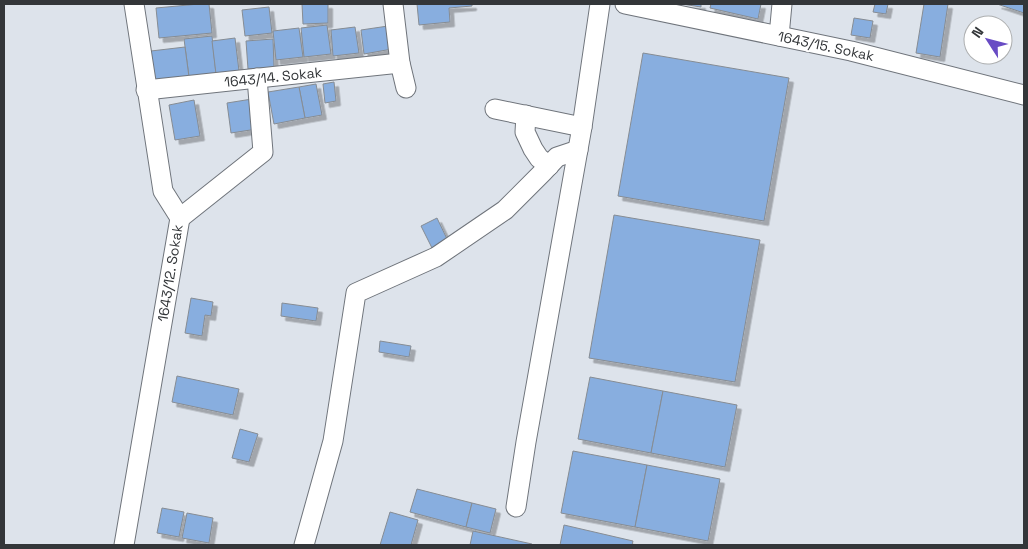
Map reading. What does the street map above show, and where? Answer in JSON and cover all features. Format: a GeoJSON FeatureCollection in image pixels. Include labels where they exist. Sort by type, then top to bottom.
{"type":"FeatureCollection","features":[{"type":"Feature","properties":{"kind":"street","name":"1643/12. Sokak"},"geometry":{"type":"LineString","coordinates":[[124,545],[180,218],[163,191],[134,4]]}},
{"type":"Feature","properties":{"kind":"street"},"geometry":{"type":"LineString","coordinates":[[393,4],[400,64],[406,88]]}},
{"type":"Feature","properties":{"kind":"street"},"geometry":{"type":"LineString","coordinates":[[516,507],[582,127],[600,4]]}},
{"type":"Feature","properties":{"kind":"street","name":"1643/15. Sokak"},"geometry":{"type":"LineString","coordinates":[[625,4],[851,51],[1024,96]]}},
{"type":"Feature","properties":{"kind":"street"},"geometry":{"type":"LineString","coordinates":[[779,36],[782,4]]}},
{"type":"Feature","properties":{"kind":"street","name":"1643/14. Sokak"},"geometry":{"type":"LineString","coordinates":[[146,90],[400,64]]}},
{"type":"Feature","properties":{"kind":"street"},"geometry":{"type":"LineString","coordinates":[[180,218],[264,152],[256,78]]}},
{"type":"Feature","properties":{"kind":"street"},"geometry":{"type":"LineString","coordinates":[[495,109],[582,127]]}},
{"type":"Feature","properties":{"kind":"street"},"geometry":{"type":"LineString","coordinates":[[526,115],[525,132],[539,158],[550,166]]}},
{"type":"Feature","properties":{"kind":"street"},"geometry":{"type":"LineString","coordinates":[[304,545],[333,442],[356,293],[436,257],[505,210],[557,157],[578,150]]}},
{"type":"Feature","properties":{"kind":"building"},"geometry":{"type":"Polygon","coordinates":[[[209,4],[212,33],[159,38],[156,8],[209,4]]]}},
{"type":"Feature","properties":{"kind":"building"},"geometry":{"type":"Polygon","coordinates":[[[302,4],[328,4],[328,23],[303,24],[302,4]]]}},
{"type":"Feature","properties":{"kind":"building"},"geometry":{"type":"Polygon","coordinates":[[[417,4],[472,4],[472,6],[449,8],[450,22],[419,25],[417,4]]]}},
{"type":"Feature","properties":{"kind":"building"},"geometry":{"type":"Polygon","coordinates":[[[682,4],[701,4],[701,7],[682,4]]]}},
{"type":"Feature","properties":{"kind":"building"},"geometry":{"type":"Polygon","coordinates":[[[711,4],[761,4],[758,19],[710,8],[711,4]]]}},
{"type":"Feature","properties":{"kind":"building"},"geometry":{"type":"Polygon","coordinates":[[[875,4],[888,4],[886,14],[873,12],[875,4]]]}},
{"type":"Feature","properties":{"kind":"building"},"geometry":{"type":"Polygon","coordinates":[[[924,4],[948,4],[940,57],[916,53],[924,4]]]}},
{"type":"Feature","properties":{"kind":"building"},"geometry":{"type":"Polygon","coordinates":[[[997,4],[1024,4],[1024,13],[997,4]]]}},
{"type":"Feature","properties":{"kind":"building"},"geometry":{"type":"Polygon","coordinates":[[[269,7],[272,33],[245,36],[242,10],[269,7]]]}},
{"type":"Feature","properties":{"kind":"building"},"geometry":{"type":"Polygon","coordinates":[[[854,18],[873,21],[870,38],[851,35],[854,18]]]}},
{"type":"Feature","properties":{"kind":"building"},"geometry":{"type":"Polygon","coordinates":[[[327,25],[331,54],[304,57],[301,28],[327,25]]]}},
{"type":"Feature","properties":{"kind":"building"},"geometry":{"type":"Polygon","coordinates":[[[388,26],[392,49],[364,54],[361,30],[388,26]]]}},
{"type":"Feature","properties":{"kind":"building"},"geometry":{"type":"Polygon","coordinates":[[[355,27],[359,53],[333,56],[331,30],[355,27]]]}},
{"type":"Feature","properties":{"kind":"building"},"geometry":{"type":"Polygon","coordinates":[[[299,28],[303,57],[276,60],[273,31],[299,28]]]}},
{"type":"Feature","properties":{"kind":"building"},"geometry":{"type":"Polygon","coordinates":[[[212,36],[216,74],[189,77],[184,39],[212,36]]]}},
{"type":"Feature","properties":{"kind":"building"},"geometry":{"type":"Polygon","coordinates":[[[235,38],[239,71],[216,74],[212,41],[235,38]]]}},
{"type":"Feature","properties":{"kind":"building"},"geometry":{"type":"Polygon","coordinates":[[[273,39],[274,67],[248,69],[246,41],[273,39]]]}},
{"type":"Feature","properties":{"kind":"building"},"geometry":{"type":"Polygon","coordinates":[[[185,47],[189,77],[154,80],[151,51],[185,47]]]}},
{"type":"Feature","properties":{"kind":"building"},"geometry":{"type":"Polygon","coordinates":[[[643,53],[789,78],[764,221],[618,196],[643,53]]]}},
{"type":"Feature","properties":{"kind":"building"},"geometry":{"type":"Polygon","coordinates":[[[334,82],[336,101],[325,103],[323,84],[334,82]]]}},
{"type":"Feature","properties":{"kind":"building"},"geometry":{"type":"Polygon","coordinates":[[[316,84],[322,115],[305,118],[299,87],[316,84]]]}},
{"type":"Feature","properties":{"kind":"building"},"geometry":{"type":"Polygon","coordinates":[[[299,87],[305,118],[274,124],[268,92],[299,87]]]}},
{"type":"Feature","properties":{"kind":"building"},"geometry":{"type":"Polygon","coordinates":[[[252,99],[257,129],[231,133],[227,103],[252,99]]]}},
{"type":"Feature","properties":{"kind":"building"},"geometry":{"type":"Polygon","coordinates":[[[194,100],[200,136],[175,140],[169,105],[194,100]]]}},
{"type":"Feature","properties":{"kind":"building"},"geometry":{"type":"Polygon","coordinates":[[[614,215],[760,240],[735,382],[589,358],[614,215]]]}},
{"type":"Feature","properties":{"kind":"building"},"geometry":{"type":"Polygon","coordinates":[[[437,218],[448,241],[432,248],[421,226],[437,218]]]}},
{"type":"Feature","properties":{"kind":"building"},"geometry":{"type":"Polygon","coordinates":[[[191,298],[213,302],[211,316],[205,315],[202,336],[185,333],[191,298]]]}},
{"type":"Feature","properties":{"kind":"building"},"geometry":{"type":"Polygon","coordinates":[[[282,303],[318,308],[316,321],[281,316],[282,303]]]}},
{"type":"Feature","properties":{"kind":"building"},"geometry":{"type":"Polygon","coordinates":[[[380,341],[411,346],[409,357],[379,352],[380,341]]]}},
{"type":"Feature","properties":{"kind":"building"},"geometry":{"type":"Polygon","coordinates":[[[177,376],[239,389],[233,415],[172,402],[177,376]]]}},
{"type":"Feature","properties":{"kind":"building"},"geometry":{"type":"Polygon","coordinates":[[[590,377],[663,391],[651,453],[578,439],[590,377]]]}},
{"type":"Feature","properties":{"kind":"building"},"geometry":{"type":"Polygon","coordinates":[[[663,391],[737,405],[725,467],[651,453],[663,391]]]}},
{"type":"Feature","properties":{"kind":"building"},"geometry":{"type":"Polygon","coordinates":[[[240,429],[258,434],[249,462],[232,458],[240,429]]]}},
{"type":"Feature","properties":{"kind":"building"},"geometry":{"type":"Polygon","coordinates":[[[573,451],[647,465],[635,527],[561,513],[573,451]]]}},
{"type":"Feature","properties":{"kind":"building"},"geometry":{"type":"Polygon","coordinates":[[[647,465],[720,479],[708,541],[635,527],[647,465]]]}},
{"type":"Feature","properties":{"kind":"building"},"geometry":{"type":"Polygon","coordinates":[[[417,489],[472,503],[466,527],[410,512],[417,489]]]}},
{"type":"Feature","properties":{"kind":"building"},"geometry":{"type":"Polygon","coordinates":[[[472,503],[496,509],[490,533],[466,527],[472,503]]]}},
{"type":"Feature","properties":{"kind":"building"},"geometry":{"type":"Polygon","coordinates":[[[162,508],[184,512],[179,537],[157,533],[162,508]]]}},
{"type":"Feature","properties":{"kind":"building"},"geometry":{"type":"Polygon","coordinates":[[[390,512],[418,520],[411,545],[380,545],[390,512]]]}},
{"type":"Feature","properties":{"kind":"building"},"geometry":{"type":"Polygon","coordinates":[[[187,513],[213,518],[209,543],[182,538],[187,513]]]}},
{"type":"Feature","properties":{"kind":"building"},"geometry":{"type":"Polygon","coordinates":[[[564,525],[633,541],[632,545],[560,545],[564,525]]]}},
{"type":"Feature","properties":{"kind":"building"},"geometry":{"type":"Polygon","coordinates":[[[473,531],[532,544],[470,545],[473,531]]]}}]}
